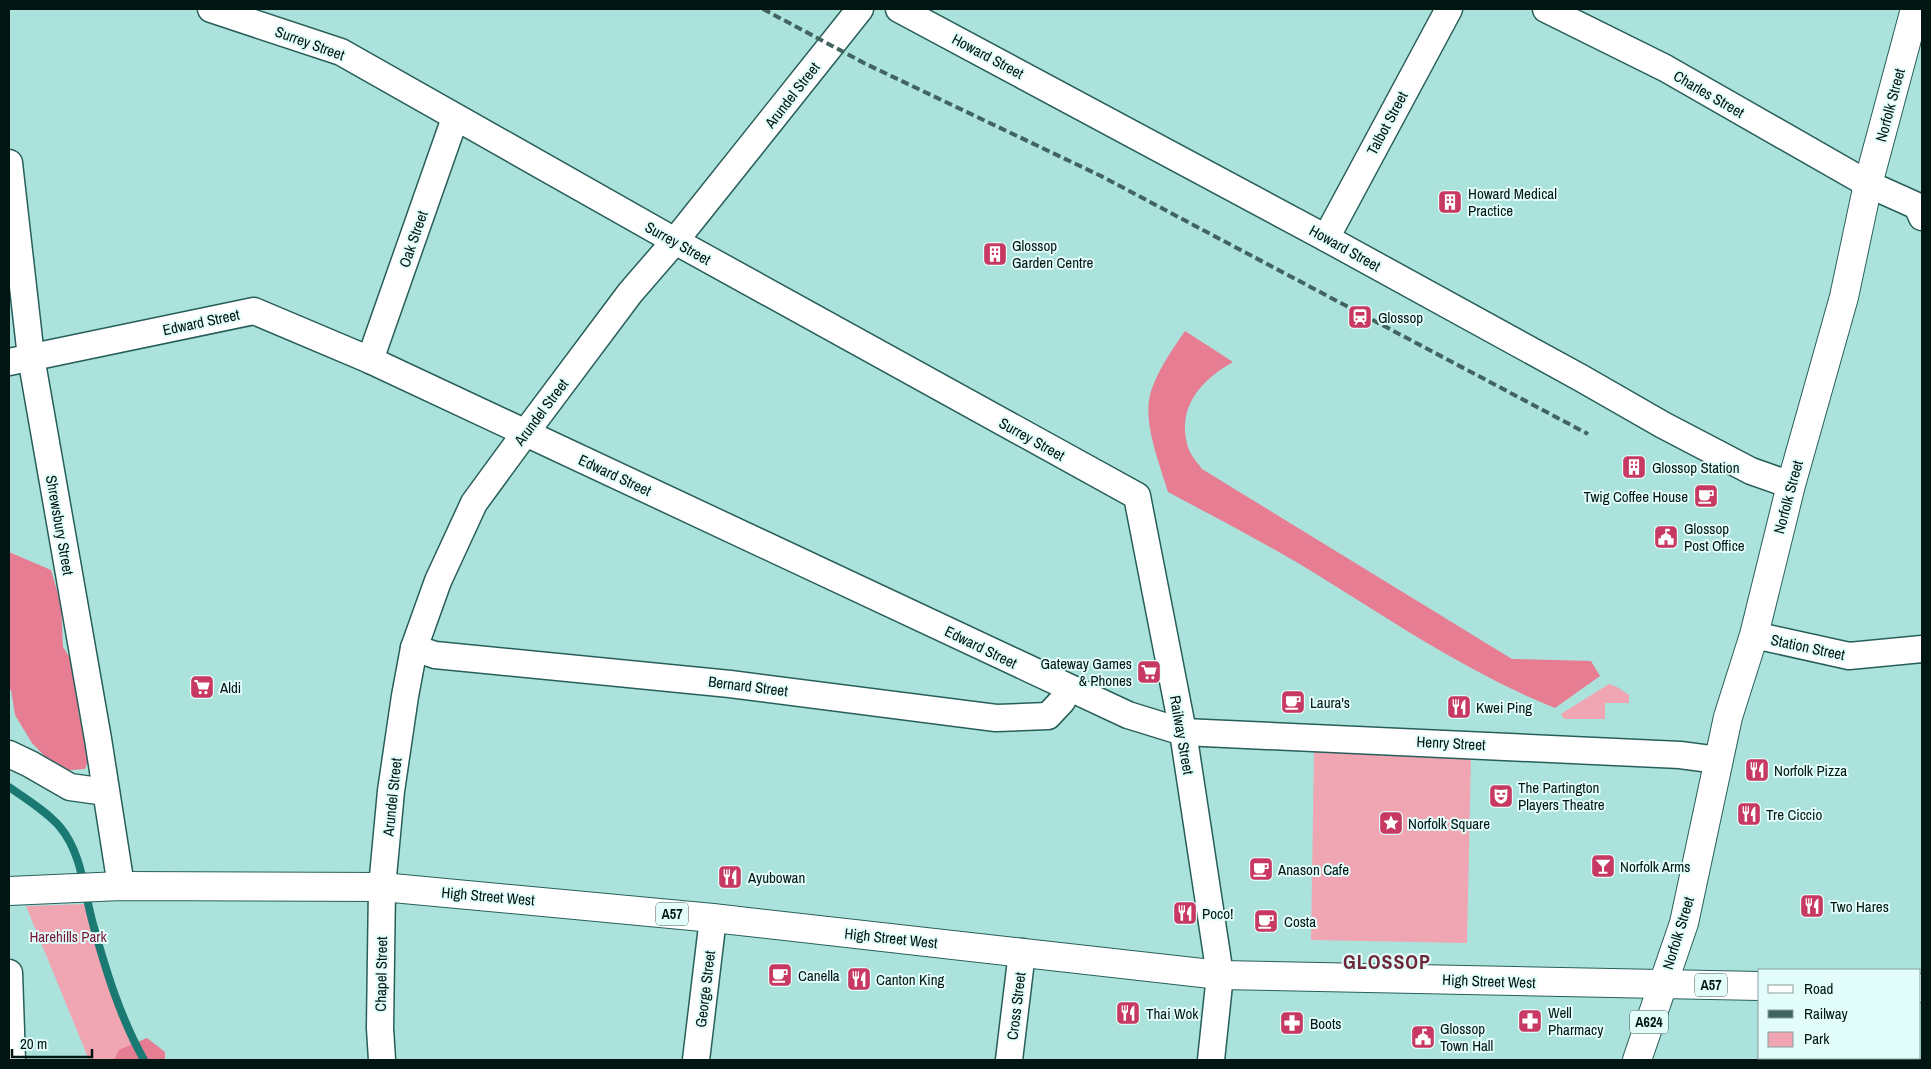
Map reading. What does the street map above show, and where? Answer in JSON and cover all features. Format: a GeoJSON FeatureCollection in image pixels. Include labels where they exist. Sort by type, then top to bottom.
{"type":"FeatureCollection","features":[{"type":"Feature","properties":{"kind":"main road","name":"Norfolk Street"},"geometry":{"type":"LineString","coordinates":[[1662,985],[1684,923],[1728,717],[1754,635],[1791,485],[1844,297],[1868,184],[1915,9]]}},
{"type":"Feature","properties":{"kind":"main road","name":"High Street West"},"geometry":{"type":"LineString","coordinates":[[121,886],[382,887],[713,918],[1220,975],[1662,985]]}},
{"type":"Feature","properties":{"kind":"main road","name":"A57"},"geometry":{"type":"LineString","coordinates":[[9,891],[121,886]]}},
{"type":"Feature","properties":{"kind":"main road","name":"A57"},"geometry":{"type":"LineString","coordinates":[[1662,985],[1758,986]]}},
{"type":"Feature","properties":{"kind":"main road","name":"A624"},"geometry":{"type":"LineString","coordinates":[[1637,1060],[1662,985]]}},
{"type":"Feature","properties":{"kind":"street","name":"Surrey Street"},"geometry":{"type":"LineString","coordinates":[[211,9],[341,52],[675,241],[1137,496]]}},
{"type":"Feature","properties":{"kind":"street","name":"Howard Street"},"geometry":{"type":"LineString","coordinates":[[899,9],[1326,238],[1573,373],[1663,425],[1751,471],[1791,485]]}},
{"type":"Feature","properties":{"kind":"street","name":"Talbot Street"},"geometry":{"type":"LineString","coordinates":[[1326,238],[1449,9]]}},
{"type":"Feature","properties":{"kind":"street","name":"Charles Street"},"geometry":{"type":"LineString","coordinates":[[1546,9],[1665,68],[1868,184],[1916,206],[1922,217]]}},
{"type":"Feature","properties":{"kind":"street","name":"Arundel Street"},"geometry":{"type":"LineString","coordinates":[[382,887],[391,791],[414,648],[438,581],[474,503],[630,293],[675,241],[859,10]]}},
{"type":"Feature","properties":{"kind":"street","name":"Oak Street"},"geometry":{"type":"LineString","coordinates":[[370,360],[455,118]]}},
{"type":"Feature","properties":{"kind":"street","name":"Shrewsbury Street"},"geometry":{"type":"LineString","coordinates":[[9,163],[20,360],[106,792],[121,886]]}},
{"type":"Feature","properties":{"kind":"street","name":"Edward Street"},"geometry":{"type":"LineString","coordinates":[[20,360],[254,311],[370,360],[526,432],[1068,689],[1128,715],[1183,732]]}},
{"type":"Feature","properties":{"kind":"street","name":"Railway Street"},"geometry":{"type":"LineString","coordinates":[[1137,496],[1183,732],[1220,975],[1211,1060]]}},
{"type":"Feature","properties":{"kind":"street","name":"Station Street"},"geometry":{"type":"LineString","coordinates":[[1754,635],[1849,656],[1922,649]]}},
{"type":"Feature","properties":{"kind":"street","name":"Bernard Street"},"geometry":{"type":"LineString","coordinates":[[414,648],[435,655],[720,683],[996,718],[1048,716],[1062,700],[1068,689]]}},
{"type":"Feature","properties":{"kind":"street","name":"Henry Street"},"geometry":{"type":"LineString","coordinates":[[1183,732],[1680,755],[1718,760]]}},
{"type":"Feature","properties":{"kind":"street"},"geometry":{"type":"LineString","coordinates":[[9,754],[70,787],[106,792]]}},
{"type":"Feature","properties":{"kind":"street","name":"Chapel Street"},"geometry":{"type":"LineString","coordinates":[[382,887],[380,1028],[382,1060]]}},
{"type":"Feature","properties":{"kind":"street","name":"George Street"},"geometry":{"type":"LineString","coordinates":[[696,1060],[713,918]]}},
{"type":"Feature","properties":{"kind":"street","name":"Cross Street"},"geometry":{"type":"LineString","coordinates":[[1009,1060],[1022,952]]}},
{"type":"Feature","properties":{"kind":"street"},"geometry":{"type":"LineString","coordinates":[[9,973],[12,1060]]}},
{"type":"Feature","properties":{"kind":"green space"},"geometry":{"type":"Polygon","coordinates":[[[1609,684],[1629,695],[1629,703],[1605,703],[1605,719],[1564,719],[1561,714],[1609,684]]]}},
{"type":"Feature","properties":{"kind":"green space","name":"Norfolk Square"},"geometry":{"type":"Polygon","coordinates":[[[1314,751],[1471,755],[1467,943],[1311,940],[1314,751]]]}},
{"type":"Feature","properties":{"kind":"green space","name":"Harehills Park"},"geometry":{"type":"Polygon","coordinates":[[[87,904],[112,990],[144,1060],[89,1060],[26,906],[87,904]]]}},
{"type":"Feature","properties":{"kind":"shaded area"},"geometry":{"type":"Polygon","coordinates":[[[1185,331],[1233,362],[1210,378],[1200,388],[1188,410],[1185,422],[1185,436],[1190,453],[1202,469],[1512,659],[1591,661],[1600,676],[1555,708],[1488,677],[1455,659],[1298,563],[1168,492],[1151,434],[1148,411],[1149,400],[1154,382],[1185,331]]]}},
{"type":"Feature","properties":{"kind":"shaded area"},"geometry":{"type":"Polygon","coordinates":[[[9,552],[51,570],[61,604],[63,647],[74,665],[79,716],[93,746],[85,769],[59,771],[32,743],[15,715],[11,690],[9,689],[9,552]]]}},
{"type":"Feature","properties":{"kind":"shaded area"},"geometry":{"type":"Polygon","coordinates":[[[147,1038],[165,1052],[165,1060],[114,1060],[119,1050],[147,1038]]]}},
{"type":"Feature","properties":{"kind":"waterway"},"geometry":{"type":"LineString","coordinates":[[9,787],[49,816],[60,827],[73,849],[78,861],[93,924],[109,976],[135,1044],[144,1060]]}},
{"type":"Feature","properties":{"kind":"railway"},"geometry":{"type":"LineString","coordinates":[[763,9],[866,64],[1101,176],[1588,434]]}},
{"type":"Feature","properties":{"kind":"place","name":"Howard Medical Practice"},"geometry":{"type":"Point","coordinates":[1450,202]}},
{"type":"Feature","properties":{"kind":"place","name":"Glossop Garden Centre"},"geometry":{"type":"Point","coordinates":[995,254]}},
{"type":"Feature","properties":{"kind":"place","name":"Glossop"},"geometry":{"type":"Point","coordinates":[1360,317]}},
{"type":"Feature","properties":{"kind":"place","name":"Glossop Station"},"geometry":{"type":"Point","coordinates":[1634,467]}},
{"type":"Feature","properties":{"kind":"place","name":"Twig Coffee House"},"geometry":{"type":"Point","coordinates":[1706,496]}},
{"type":"Feature","properties":{"kind":"place","name":"Glossop Post Office"},"geometry":{"type":"Point","coordinates":[1666,537]}},
{"type":"Feature","properties":{"kind":"place","name":"Gateway Games & Phones"},"geometry":{"type":"Point","coordinates":[1149,672]}},
{"type":"Feature","properties":{"kind":"place","name":"Aldi"},"geometry":{"type":"Point","coordinates":[202,687]}},
{"type":"Feature","properties":{"kind":"place","name":"Laura's"},"geometry":{"type":"Point","coordinates":[1293,702]}},
{"type":"Feature","properties":{"kind":"place","name":"Kwei Ping"},"geometry":{"type":"Point","coordinates":[1459,707]}},
{"type":"Feature","properties":{"kind":"place","name":"Norfolk Pizza"},"geometry":{"type":"Point","coordinates":[1757,770]}},
{"type":"Feature","properties":{"kind":"place","name":"The Partington Players Theatre"},"geometry":{"type":"Point","coordinates":[1501,796]}},
{"type":"Feature","properties":{"kind":"place","name":"Tre Ciccio"},"geometry":{"type":"Point","coordinates":[1749,814]}},
{"type":"Feature","properties":{"kind":"place","name":"Norfolk Square"},"geometry":{"type":"Point","coordinates":[1391,823]}},
{"type":"Feature","properties":{"kind":"place","name":"Norfolk Arms"},"geometry":{"type":"Point","coordinates":[1603,866]}},
{"type":"Feature","properties":{"kind":"place","name":"Anason Cafe"},"geometry":{"type":"Point","coordinates":[1261,869]}},
{"type":"Feature","properties":{"kind":"place","name":"Ayubowan"},"geometry":{"type":"Point","coordinates":[730,877]}},
{"type":"Feature","properties":{"kind":"place","name":"Two Hares"},"geometry":{"type":"Point","coordinates":[1812,906]}},
{"type":"Feature","properties":{"kind":"place","name":"Poco!"},"geometry":{"type":"Point","coordinates":[1185,913]}},
{"type":"Feature","properties":{"kind":"place","name":"Costa"},"geometry":{"type":"Point","coordinates":[1266,921]}},
{"type":"Feature","properties":{"kind":"place","name":"Canella"},"geometry":{"type":"Point","coordinates":[780,975]}},
{"type":"Feature","properties":{"kind":"place","name":"Canton King"},"geometry":{"type":"Point","coordinates":[859,979]}},
{"type":"Feature","properties":{"kind":"place","name":"Thai Wok"},"geometry":{"type":"Point","coordinates":[1128,1013]}},
{"type":"Feature","properties":{"kind":"place","name":"Well Pharmacy"},"geometry":{"type":"Point","coordinates":[1530,1021]}},
{"type":"Feature","properties":{"kind":"place","name":"Boots"},"geometry":{"type":"Point","coordinates":[1292,1023]}},
{"type":"Feature","properties":{"kind":"place","name":"Glossop Town Hall"},"geometry":{"type":"Point","coordinates":[1423,1037]}},
{"type":"Feature","properties":{"kind":"district","name":"GLOSSOP"},"geometry":{"type":"Point","coordinates":[1387,961]}}]}
